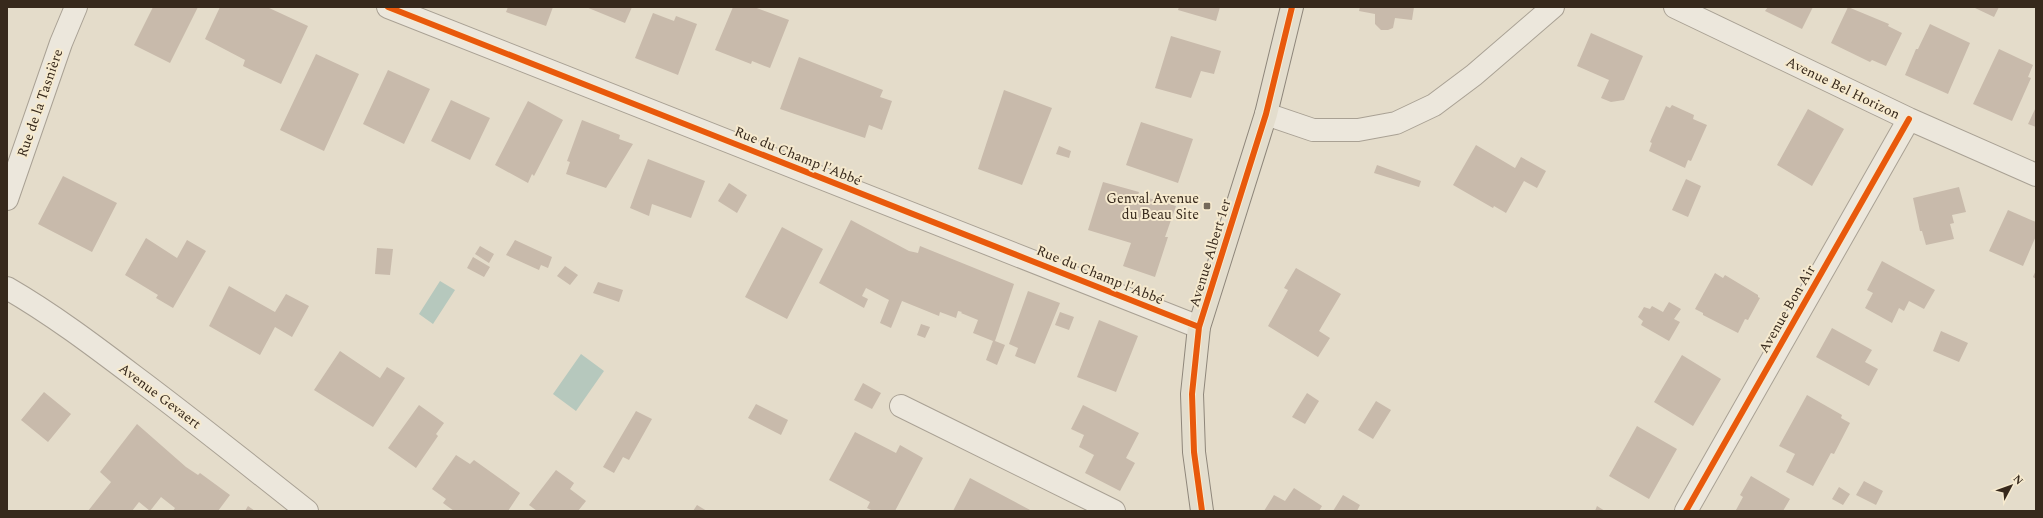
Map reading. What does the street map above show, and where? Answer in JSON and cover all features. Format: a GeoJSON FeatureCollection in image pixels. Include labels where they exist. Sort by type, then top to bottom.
{"type":"FeatureCollection","features":[{"type":"Feature","properties":{"kind":"main road","name":"Avenue Albert 1er"},"geometry":{"type":"LineString","coordinates":[[1202,511],[1194,452],[1192,394],[1200,328],[1266,114],[1292,7]]}},
{"type":"Feature","properties":{"kind":"street","name":"Rue de la Tasnière"},"geometry":{"type":"LineString","coordinates":[[7,199],[61,43],[76,7]]}},
{"type":"Feature","properties":{"kind":"street","name":"Rue du Champ l'Abbé"},"geometry":{"type":"LineString","coordinates":[[388,7],[1200,328]]}},
{"type":"Feature","properties":{"kind":"street"},"geometry":{"type":"LineString","coordinates":[[1266,114],[1313,130],[1358,130],[1396,124],[1434,105],[1474,75],[1553,7]]}},
{"type":"Feature","properties":{"kind":"street","name":"Avenue Bel Horizon"},"geometry":{"type":"LineString","coordinates":[[1675,7],[1909,119],[2036,175]]}},
{"type":"Feature","properties":{"kind":"street","name":"Avenue Bon Air"},"geometry":{"type":"LineString","coordinates":[[1686,511],[1909,119]]}},
{"type":"Feature","properties":{"kind":"street","name":"Avenue Gevaert"},"geometry":{"type":"LineString","coordinates":[[7,288],[33,303],[89,342],[183,413],[307,511]]}},
{"type":"Feature","properties":{"kind":"street"},"geometry":{"type":"LineString","coordinates":[[901,406],[1114,511]]}},
{"type":"Feature","properties":{"kind":"shaded area"},"geometry":{"type":"Polygon","coordinates":[[[440,281],[455,290],[433,324],[419,314],[440,281]]]}},
{"type":"Feature","properties":{"kind":"shaded area"},"geometry":{"type":"Polygon","coordinates":[[[581,354],[604,371],[576,411],[553,394],[581,354]]]}},
{"type":"Feature","properties":{"kind":"building"},"geometry":{"type":"Polygon","coordinates":[[[153,7],[198,7],[170,63],[134,45],[153,7]]]}},
{"type":"Feature","properties":{"kind":"building"},"geometry":{"type":"Polygon","coordinates":[[[220,7],[267,7],[308,26],[281,84],[243,66],[245,60],[205,39],[220,7]]]}},
{"type":"Feature","properties":{"kind":"building"},"geometry":{"type":"Polygon","coordinates":[[[508,7],[553,7],[546,26],[506,12],[508,7]]]}},
{"type":"Feature","properties":{"kind":"building"},"geometry":{"type":"Polygon","coordinates":[[[586,7],[632,7],[625,23],[586,7]]]}},
{"type":"Feature","properties":{"kind":"building"},"geometry":{"type":"Polygon","coordinates":[[[733,7],[754,7],[789,20],[770,68],[752,61],[751,64],[715,50],[733,7]]]}},
{"type":"Feature","properties":{"kind":"building"},"geometry":{"type":"Polygon","coordinates":[[[1179,7],[1220,7],[1216,21],[1178,10],[1179,7]]]}},
{"type":"Feature","properties":{"kind":"building"},"geometry":{"type":"Polygon","coordinates":[[[1360,7],[1414,7],[1412,20],[1395,18],[1393,28],[1381,30],[1375,24],[1375,14],[1359,11],[1360,7]]]}},
{"type":"Feature","properties":{"kind":"building"},"geometry":{"type":"Polygon","coordinates":[[[1768,7],[1813,7],[1802,29],[1765,11],[1768,7]]]}},
{"type":"Feature","properties":{"kind":"building"},"geometry":{"type":"Polygon","coordinates":[[[1848,7],[1889,24],[1888,26],[1902,33],[1886,66],[1872,60],[1870,62],[1831,43],[1848,7]]]}},
{"type":"Feature","properties":{"kind":"building"},"geometry":{"type":"Polygon","coordinates":[[[1999,7],[1994,17],[1975,8],[1999,7]]]}},
{"type":"Feature","properties":{"kind":"building"},"geometry":{"type":"Polygon","coordinates":[[[653,13],[674,21],[676,16],[697,24],[678,75],[635,58],[653,13]]]}},
{"type":"Feature","properties":{"kind":"building"},"geometry":{"type":"Polygon","coordinates":[[[1930,24],[1970,43],[1948,94],[1905,75],[1916,49],[1918,49],[1930,24]]]}},
{"type":"Feature","properties":{"kind":"building"},"geometry":{"type":"Polygon","coordinates":[[[1591,33],[1643,56],[1624,100],[1611,102],[1601,98],[1609,80],[1577,66],[1591,33]]]}},
{"type":"Feature","properties":{"kind":"building"},"geometry":{"type":"Polygon","coordinates":[[[1171,36],[1221,51],[1214,74],[1201,71],[1191,98],[1155,88],[1171,36]]]}},
{"type":"Feature","properties":{"kind":"building"},"geometry":{"type":"Polygon","coordinates":[[[1999,49],[2033,65],[2028,77],[2031,78],[2012,121],[1973,104],[1999,49]]]}},
{"type":"Feature","properties":{"kind":"building"},"geometry":{"type":"Polygon","coordinates":[[[316,54],[359,74],[324,151],[280,130],[316,54]]]}},
{"type":"Feature","properties":{"kind":"building"},"geometry":{"type":"Polygon","coordinates":[[[799,57],[883,90],[880,97],[892,101],[882,130],[869,125],[865,138],[780,109],[799,57]]]}},
{"type":"Feature","properties":{"kind":"building"},"geometry":{"type":"Polygon","coordinates":[[[388,70],[430,89],[404,144],[363,124],[388,70]]]}},
{"type":"Feature","properties":{"kind":"building"},"geometry":{"type":"Polygon","coordinates":[[[1004,90],[1052,108],[1022,185],[978,169],[1004,90]]]}},
{"type":"Feature","properties":{"kind":"building"},"geometry":{"type":"Polygon","coordinates":[[[451,100],[490,118],[470,160],[431,141],[451,100]]]}},
{"type":"Feature","properties":{"kind":"building"},"geometry":{"type":"Polygon","coordinates":[[[528,101],[563,120],[534,176],[532,174],[528,183],[495,165],[528,101]]]}},
{"type":"Feature","properties":{"kind":"building"},"geometry":{"type":"Polygon","coordinates":[[[1672,105],[1694,115],[1693,119],[1707,125],[1691,161],[1688,160],[1685,168],[1649,151],[1652,143],[1650,142],[1666,106],[1670,108],[1672,105]]]}},
{"type":"Feature","properties":{"kind":"building"},"geometry":{"type":"Polygon","coordinates":[[[2036,107],[2036,127],[2028,124],[2036,107]]]}},
{"type":"Feature","properties":{"kind":"building"},"geometry":{"type":"Polygon","coordinates":[[[1808,109],[1844,129],[1812,186],[1777,165],[1808,109]]]}},
{"type":"Feature","properties":{"kind":"building"},"geometry":{"type":"Polygon","coordinates":[[[582,120],[620,135],[619,139],[633,144],[606,188],[566,174],[570,162],[567,161],[582,120]]]}},
{"type":"Feature","properties":{"kind":"building"},"geometry":{"type":"Polygon","coordinates":[[[1141,122],[1193,139],[1178,183],[1126,165],[1141,122]]]}},
{"type":"Feature","properties":{"kind":"building"},"geometry":{"type":"Polygon","coordinates":[[[1476,145],[1515,168],[1521,157],[1546,171],[1537,188],[1524,181],[1506,213],[1494,206],[1493,208],[1453,185],[1476,145]]]}},
{"type":"Feature","properties":{"kind":"building"},"geometry":{"type":"Polygon","coordinates":[[[1059,146],[1071,151],[1069,158],[1056,154],[1059,146]]]}},
{"type":"Feature","properties":{"kind":"building"},"geometry":{"type":"Polygon","coordinates":[[[648,159],[705,181],[691,218],[652,204],[649,216],[630,208],[648,159]]]}},
{"type":"Feature","properties":{"kind":"building"},"geometry":{"type":"Polygon","coordinates":[[[1377,165],[1421,181],[1419,187],[1374,173],[1377,165]]]}},
{"type":"Feature","properties":{"kind":"building"},"geometry":{"type":"Polygon","coordinates":[[[63,176],[117,203],[92,252],[38,224],[63,176]]]}},
{"type":"Feature","properties":{"kind":"building"},"geometry":{"type":"Polygon","coordinates":[[[1686,179],[1701,186],[1688,217],[1672,210],[1686,179]]]}},
{"type":"Feature","properties":{"kind":"building"},"geometry":{"type":"Polygon","coordinates":[[[1103,182],[1139,192],[1138,195],[1176,206],[1165,237],[1168,237],[1155,277],[1123,266],[1131,243],[1088,230],[1103,182]]]}},
{"type":"Feature","properties":{"kind":"building"},"geometry":{"type":"Polygon","coordinates":[[[729,183],[747,195],[737,213],[718,201],[729,183]]]}},
{"type":"Feature","properties":{"kind":"building"},"geometry":{"type":"Polygon","coordinates":[[[1959,187],[1966,212],[1952,215],[1954,223],[1950,224],[1954,239],[1926,245],[1922,231],[1920,231],[1913,198],[1959,187]]]}},
{"type":"Feature","properties":{"kind":"building"},"geometry":{"type":"Polygon","coordinates":[[[2008,210],[2036,222],[2036,236],[2023,266],[1989,251],[2008,210]]]}},
{"type":"Feature","properties":{"kind":"building"},"geometry":{"type":"Polygon","coordinates":[[[851,220],[909,251],[918,253],[920,246],[1014,284],[995,341],[1005,345],[997,365],[986,360],[993,341],[973,333],[978,320],[961,313],[962,312],[958,311],[956,318],[940,312],[939,316],[902,301],[891,328],[880,323],[889,300],[866,288],[862,296],[868,299],[864,308],[819,283],[851,220]]]}},
{"type":"Feature","properties":{"kind":"building"},"geometry":{"type":"Polygon","coordinates":[[[782,227],[823,249],[787,319],[745,297],[782,227]]]}},
{"type":"Feature","properties":{"kind":"building"},"geometry":{"type":"Polygon","coordinates":[[[146,238],[177,258],[187,240],[206,251],[173,308],[156,298],[158,295],[125,275],[146,238]]]}},
{"type":"Feature","properties":{"kind":"building"},"geometry":{"type":"Polygon","coordinates":[[[515,240],[552,257],[548,268],[541,265],[539,270],[506,255],[515,240]]]}},
{"type":"Feature","properties":{"kind":"building"},"geometry":{"type":"Polygon","coordinates":[[[480,246],[494,254],[489,263],[475,254],[480,246]]]}},
{"type":"Feature","properties":{"kind":"building"},"geometry":{"type":"Polygon","coordinates":[[[377,248],[393,249],[390,275],[375,274],[377,248]]]}},
{"type":"Feature","properties":{"kind":"building"},"geometry":{"type":"Polygon","coordinates":[[[473,257],[490,267],[484,277],[467,268],[473,257]]]}},
{"type":"Feature","properties":{"kind":"building"},"geometry":{"type":"Polygon","coordinates":[[[1882,261],[1935,290],[1924,309],[1909,301],[1904,311],[1899,308],[1892,323],[1865,308],[1873,293],[1867,290],[1882,261]]]}},
{"type":"Feature","properties":{"kind":"building"},"geometry":{"type":"Polygon","coordinates":[[[565,266],[578,275],[570,285],[557,276],[565,266]]]}},
{"type":"Feature","properties":{"kind":"building"},"geometry":{"type":"Polygon","coordinates":[[[1296,268],[1341,294],[1319,331],[1330,338],[1318,357],[1268,326],[1288,290],[1284,288],[1296,268]]]}},
{"type":"Feature","properties":{"kind":"building"},"geometry":{"type":"Polygon","coordinates":[[[2036,270],[2036,279],[2033,277],[2036,270]]]}},
{"type":"Feature","properties":{"kind":"building"},"geometry":{"type":"Polygon","coordinates":[[[1715,273],[1723,278],[1725,275],[1758,295],[1760,298],[1748,320],[1745,319],[1738,333],[1703,315],[1703,313],[1695,309],[1715,273]]]}},
{"type":"Feature","properties":{"kind":"building"},"geometry":{"type":"Polygon","coordinates":[[[598,282],[623,290],[619,302],[593,293],[598,282]]]}},
{"type":"Feature","properties":{"kind":"building"},"geometry":{"type":"Polygon","coordinates":[[[229,286],[275,312],[286,294],[309,306],[292,337],[275,327],[260,355],[209,326],[229,286]]]}},
{"type":"Feature","properties":{"kind":"building"},"geometry":{"type":"Polygon","coordinates":[[[1028,291],[1060,303],[1035,364],[1015,356],[1018,348],[1009,344],[1028,291]]]}},
{"type":"Feature","properties":{"kind":"building"},"geometry":{"type":"Polygon","coordinates":[[[1669,302],[1681,309],[1674,319],[1680,322],[1669,341],[1641,325],[1643,321],[1638,317],[1644,307],[1650,309],[1652,306],[1663,312],[1669,302]]]}},
{"type":"Feature","properties":{"kind":"building"},"geometry":{"type":"Polygon","coordinates":[[[1060,312],[1074,317],[1069,330],[1055,325],[1060,312]]]}},
{"type":"Feature","properties":{"kind":"building"},"geometry":{"type":"Polygon","coordinates":[[[1099,320],[1138,336],[1116,392],[1077,377],[1099,320]]]}},
{"type":"Feature","properties":{"kind":"building"},"geometry":{"type":"Polygon","coordinates":[[[921,324],[930,327],[925,338],[917,335],[921,324]]]}},
{"type":"Feature","properties":{"kind":"building"},"geometry":{"type":"Polygon","coordinates":[[[1832,328],[1872,350],[1865,362],[1878,369],[1869,386],[1816,357],[1832,328]]]}},
{"type":"Feature","properties":{"kind":"building"},"geometry":{"type":"Polygon","coordinates":[[[1941,331],[1968,343],[1959,362],[1933,351],[1941,331]]]}},
{"type":"Feature","properties":{"kind":"building"},"geometry":{"type":"Polygon","coordinates":[[[340,351],[380,378],[387,367],[405,378],[373,427],[314,390],[340,351]]]}},
{"type":"Feature","properties":{"kind":"building"},"geometry":{"type":"Polygon","coordinates":[[[1682,355],[1721,379],[1693,426],[1654,402],[1682,355]]]}},
{"type":"Feature","properties":{"kind":"building"},"geometry":{"type":"Polygon","coordinates":[[[863,383],[881,393],[872,409],[854,400],[863,383]]]}},
{"type":"Feature","properties":{"kind":"building"},"geometry":{"type":"Polygon","coordinates":[[[44,392],[71,414],[48,442],[21,420],[44,392]]]}},
{"type":"Feature","properties":{"kind":"building"},"geometry":{"type":"Polygon","coordinates":[[[1307,393],[1319,401],[1305,424],[1292,417],[1307,393]]]}},
{"type":"Feature","properties":{"kind":"building"},"geometry":{"type":"Polygon","coordinates":[[[1807,395],[1842,415],[1841,418],[1850,423],[1834,454],[1831,453],[1813,486],[1786,472],[1795,454],[1779,446],[1807,395]]]}},
{"type":"Feature","properties":{"kind":"building"},"geometry":{"type":"Polygon","coordinates":[[[1376,401],[1391,410],[1373,439],[1358,430],[1376,401]]]}},
{"type":"Feature","properties":{"kind":"building"},"geometry":{"type":"Polygon","coordinates":[[[756,404],[788,420],[781,435],[748,418],[756,404]]]}},
{"type":"Feature","properties":{"kind":"building"},"geometry":{"type":"Polygon","coordinates":[[[419,405],[444,423],[436,434],[438,436],[416,468],[388,448],[419,405]]]}},
{"type":"Feature","properties":{"kind":"building"},"geometry":{"type":"Polygon","coordinates":[[[1083,405],[1139,433],[1126,458],[1135,463],[1120,491],[1085,473],[1094,455],[1079,447],[1084,435],[1071,429],[1083,405]]]}},
{"type":"Feature","properties":{"kind":"building"},"geometry":{"type":"Polygon","coordinates":[[[636,411],[652,419],[629,460],[623,457],[614,473],[603,467],[636,411]]]}},
{"type":"Feature","properties":{"kind":"building"},"geometry":{"type":"Polygon","coordinates":[[[137,424],[186,467],[198,475],[200,473],[230,495],[218,511],[173,511],[175,508],[161,497],[150,511],[139,502],[132,511],[88,511],[111,482],[100,472],[137,424]]]}},
{"type":"Feature","properties":{"kind":"building"},"geometry":{"type":"Polygon","coordinates":[[[1637,426],[1677,449],[1649,499],[1609,476],[1637,426]]]}},
{"type":"Feature","properties":{"kind":"building"},"geometry":{"type":"Polygon","coordinates":[[[855,432],[896,453],[900,445],[923,458],[895,511],[873,511],[867,508],[870,502],[829,480],[855,432]]]}},
{"type":"Feature","properties":{"kind":"building"},"geometry":{"type":"Polygon","coordinates":[[[456,455],[470,464],[474,460],[520,493],[508,511],[454,511],[443,503],[446,499],[432,489],[456,455]]]}},
{"type":"Feature","properties":{"kind":"building"},"geometry":{"type":"Polygon","coordinates":[[[556,470],[574,483],[570,489],[586,501],[578,511],[537,511],[529,505],[556,470]]]}},
{"type":"Feature","properties":{"kind":"building"},"geometry":{"type":"Polygon","coordinates":[[[1751,476],[1790,499],[1783,511],[1736,510],[1743,497],[1740,495],[1751,476]]]}},
{"type":"Feature","properties":{"kind":"building"},"geometry":{"type":"Polygon","coordinates":[[[970,478],[1032,511],[953,511],[970,478]]]}},
{"type":"Feature","properties":{"kind":"building"},"geometry":{"type":"Polygon","coordinates":[[[1864,481],[1883,491],[1876,505],[1856,495],[1864,481]]]}},
{"type":"Feature","properties":{"kind":"building"},"geometry":{"type":"Polygon","coordinates":[[[1839,487],[1850,494],[1843,505],[1832,499],[1839,487]]]}},
{"type":"Feature","properties":{"kind":"building"},"geometry":{"type":"Polygon","coordinates":[[[1294,488],[1322,506],[1319,511],[1264,511],[1274,495],[1285,501],[1294,488]]]}},
{"type":"Feature","properties":{"kind":"building"},"geometry":{"type":"Polygon","coordinates":[[[1343,495],[1360,505],[1357,511],[1333,511],[1343,495]]]}},
{"type":"Feature","properties":{"kind":"building"},"geometry":{"type":"Polygon","coordinates":[[[697,505],[707,511],[693,511],[697,505]]]}},
{"type":"Feature","properties":{"kind":"building"},"geometry":{"type":"Polygon","coordinates":[[[248,506],[255,511],[245,511],[248,506]]]}},
{"type":"Feature","properties":{"kind":"building"},"geometry":{"type":"Polygon","coordinates":[[[1597,506],[1605,511],[1595,511],[1597,506]]]}},
{"type":"Feature","properties":{"kind":"cycle path"},"geometry":{"type":"LineString","coordinates":[[388,7],[1199,327]]}},
{"type":"Feature","properties":{"kind":"cycle path"},"geometry":{"type":"LineString","coordinates":[[1202,511],[1194,452],[1192,394],[1199,327],[1266,114],[1292,7]]}},
{"type":"Feature","properties":{"kind":"cycle path"},"geometry":{"type":"LineString","coordinates":[[1686,511],[1909,119]]}},
{"type":"Feature","properties":{"kind":"place","name":"Genval Avenue du Beau Site"},"geometry":{"type":"Point","coordinates":[1207,206]}}]}
